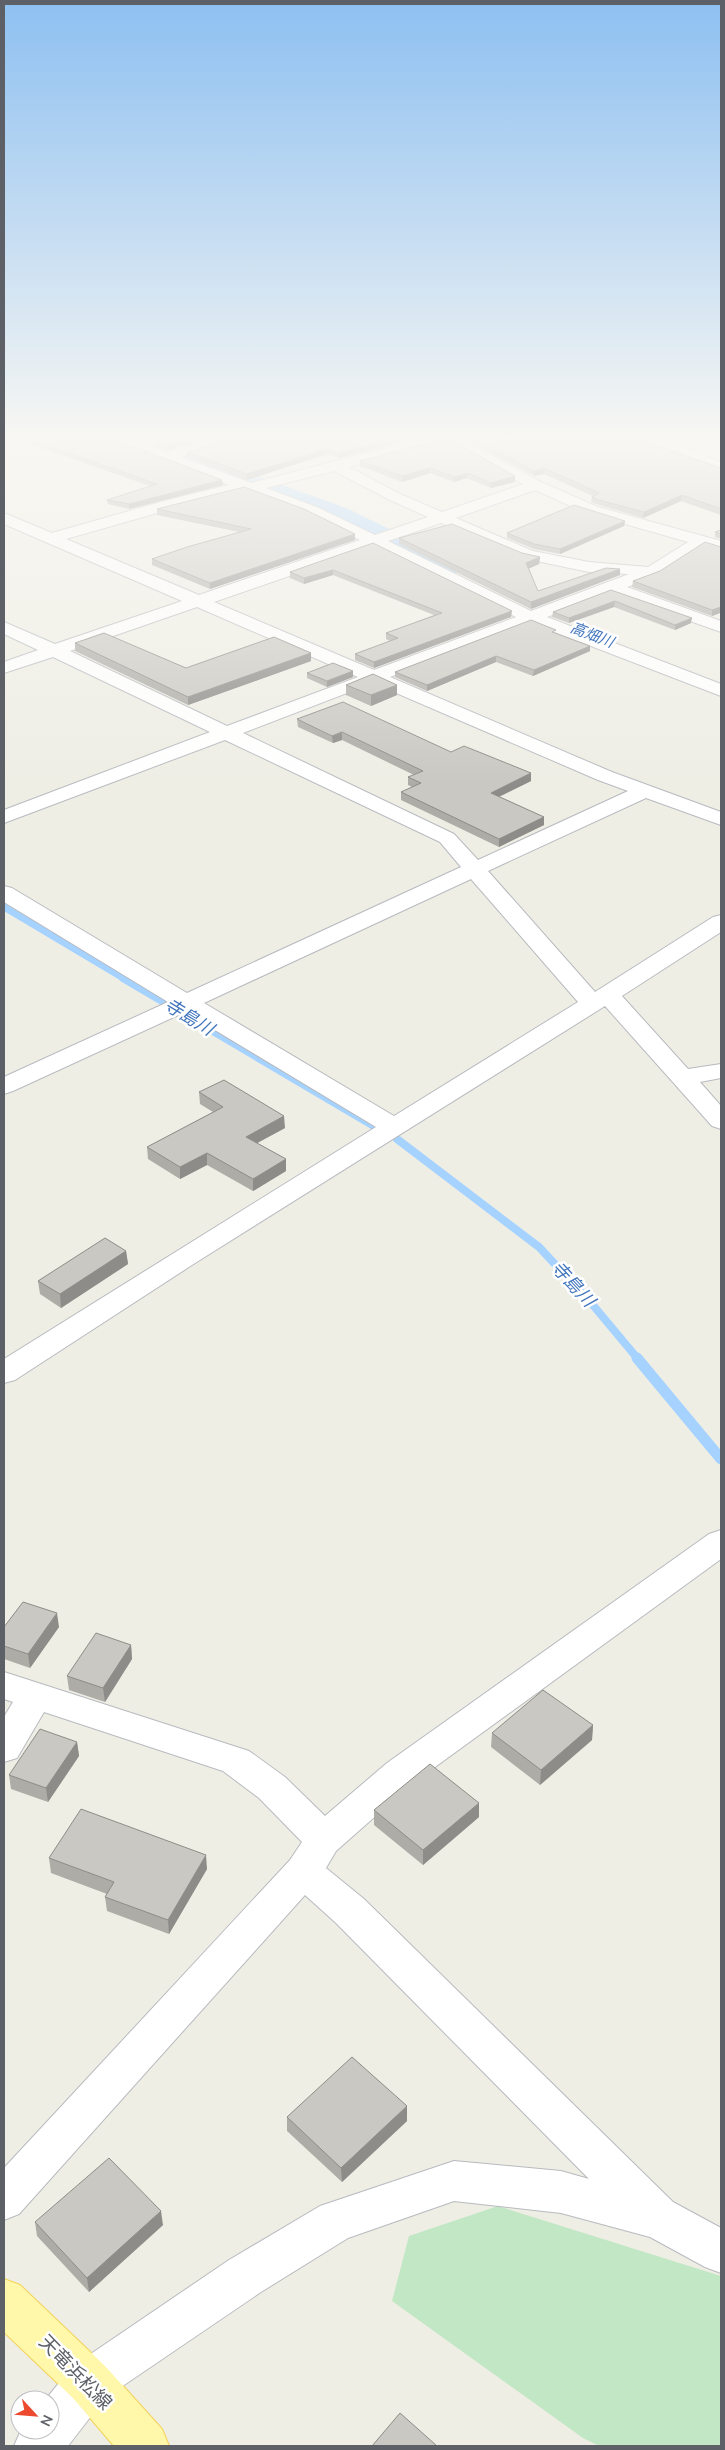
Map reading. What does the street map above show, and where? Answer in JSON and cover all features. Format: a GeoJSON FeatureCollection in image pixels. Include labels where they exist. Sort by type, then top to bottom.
{"type":"FeatureCollection","features":[{"type":"Feature","properties":{"kind":"main road","name":"天竜浜松線"},"geometry":{"type":"LineString","coordinates":[[4,2300],[89,2382],[145,2446]]}},
{"type":"Feature","properties":{"kind":"street"},"geometry":{"type":"LineString","coordinates":[[92,555],[374,678],[644,792],[721,819]]}},
{"type":"Feature","properties":{"kind":"street"},"geometry":{"type":"LineString","coordinates":[[4,668],[330,555]]}},
{"type":"Feature","properties":{"kind":"street"},"geometry":{"type":"LineString","coordinates":[[415,555],[535,615],[721,690]]}},
{"type":"Feature","properties":{"kind":"street"},"geometry":{"type":"LineString","coordinates":[[530,555],[589,568],[653,571]]}},
{"type":"Feature","properties":{"kind":"street"},"geometry":{"type":"LineString","coordinates":[[4,818],[653,571],[678,555]]}},
{"type":"Feature","properties":{"kind":"street"},"geometry":{"type":"LineString","coordinates":[[611,587],[721,627]]}},
{"type":"Feature","properties":{"kind":"street"},"geometry":{"type":"LineString","coordinates":[[4,627],[447,838],[600,1000],[682,1078],[721,1121]]}},
{"type":"Feature","properties":{"kind":"street"},"geometry":{"type":"LineString","coordinates":[[4,1086],[474,868],[644,792]]}},
{"type":"Feature","properties":{"kind":"street"},"geometry":{"type":"LineString","coordinates":[[4,893],[178,1005],[395,1128]]}},
{"type":"Feature","properties":{"kind":"street"},"geometry":{"type":"LineString","coordinates":[[4,1373],[102,1308],[395,1128],[721,922]]}},
{"type":"Feature","properties":{"kind":"street"},"geometry":{"type":"LineString","coordinates":[[682,1078],[721,1072]]}},
{"type":"Feature","properties":{"kind":"street"},"geometry":{"type":"LineString","coordinates":[[4,2199],[313,1855],[400,1773],[721,1542]]}},
{"type":"Feature","properties":{"kind":"street"},"geometry":{"type":"LineString","coordinates":[[4,1748],[20,1690],[236,1762],[264,1779],[299,1812],[313,1855],[350,1911],[659,2218]]}},
{"type":"Feature","properties":{"kind":"street"},"geometry":{"type":"LineString","coordinates":[[38,2446],[89,2382],[245,2276],[336,2221],[454,2181],[561,2192],[659,2218],[721,2252]]}},
{"type":"Feature","properties":{"kind":"green space"},"geometry":{"type":"Polygon","coordinates":[[[498,2206],[721,2276],[721,2446],[599,2446],[583,2438],[392,2301],[409,2236],[498,2206]]]}},
{"type":"Feature","properties":{"kind":"building"},"geometry":{"type":"Polygon","coordinates":[[[163,555],[292,555],[210,583],[152,559],[163,555]]]}},
{"type":"Feature","properties":{"kind":"building"},"geometry":{"type":"Polygon","coordinates":[[[338,555],[398,555],[512,611],[374,662],[355,654],[398,638],[386,633],[442,613],[333,570],[304,578],[290,572],[338,555]]]}},
{"type":"Feature","properties":{"kind":"building"},"geometry":{"type":"Polygon","coordinates":[[[435,555],[533,555],[540,557],[526,563],[538,591],[606,568],[620,569],[531,602],[435,555]]]}},
{"type":"Feature","properties":{"kind":"building"},"geometry":{"type":"Polygon","coordinates":[[[684,555],[721,555],[721,607],[712,610],[633,581],[660,571],[684,555]]]}},
{"type":"Feature","properties":{"kind":"building"},"geometry":{"type":"Polygon","coordinates":[[[611,590],[692,618],[675,625],[615,601],[569,618],[553,612],[611,590]]]}},
{"type":"Feature","properties":{"kind":"building"},"geometry":{"type":"Polygon","coordinates":[[[531,620],[556,630],[552,632],[590,646],[534,670],[496,656],[427,685],[395,672],[531,620]]]}},
{"type":"Feature","properties":{"kind":"building"},"geometry":{"type":"Polygon","coordinates":[[[104,633],[186,668],[274,637],[311,653],[188,697],[75,643],[104,633]]]}},
{"type":"Feature","properties":{"kind":"building"},"geometry":{"type":"Polygon","coordinates":[[[333,663],[353,671],[327,681],[307,673],[333,663]]]}},
{"type":"Feature","properties":{"kind":"building"},"geometry":{"type":"Polygon","coordinates":[[[373,674],[397,685],[371,695],[346,685],[373,674]]]}},
{"type":"Feature","properties":{"kind":"building"},"geometry":{"type":"Polygon","coordinates":[[[343,702],[451,752],[464,746],[531,773],[491,793],[544,817],[499,839],[401,792],[421,783],[408,777],[423,771],[342,732],[332,736],[297,719],[343,702]]]}},
{"type":"Feature","properties":{"kind":"building"},"geometry":{"type":"Polygon","coordinates":[[[224,1080],[284,1116],[246,1137],[286,1159],[253,1179],[207,1153],[180,1167],[147,1147],[223,1107],[199,1092],[224,1080]]]}},
{"type":"Feature","properties":{"kind":"building"},"geometry":{"type":"Polygon","coordinates":[[[105,1238],[126,1251],[60,1294],[38,1281],[105,1238]]]}},
{"type":"Feature","properties":{"kind":"building"},"geometry":{"type":"Polygon","coordinates":[[[23,1602],[57,1613],[28,1654],[4,1646],[4,1627],[23,1602]]]}},
{"type":"Feature","properties":{"kind":"building"},"geometry":{"type":"Polygon","coordinates":[[[96,1633],[131,1645],[103,1688],[67,1676],[96,1633]]]}},
{"type":"Feature","properties":{"kind":"building"},"geometry":{"type":"Polygon","coordinates":[[[543,1690],[593,1725],[541,1770],[492,1733],[543,1690]]]}},
{"type":"Feature","properties":{"kind":"building"},"geometry":{"type":"Polygon","coordinates":[[[40,1729],[77,1742],[46,1788],[9,1775],[40,1729]]]}},
{"type":"Feature","properties":{"kind":"building"},"geometry":{"type":"Polygon","coordinates":[[[430,1764],[479,1803],[423,1850],[374,1810],[430,1764]]]}},
{"type":"Feature","properties":{"kind":"building"},"geometry":{"type":"Polygon","coordinates":[[[81,1809],[206,1855],[168,1920],[105,1897],[114,1882],[49,1858],[81,1809]]]}},
{"type":"Feature","properties":{"kind":"building"},"geometry":{"type":"Polygon","coordinates":[[[352,2057],[407,2106],[341,2168],[287,2117],[352,2057]]]}},
{"type":"Feature","properties":{"kind":"building"},"geometry":{"type":"Polygon","coordinates":[[[109,2158],[161,2211],[87,2278],[35,2222],[109,2158]]]}},
{"type":"Feature","properties":{"kind":"building"},"geometry":{"type":"Polygon","coordinates":[[[400,2413],[437,2446],[372,2446],[400,2413]]]}},
{"type":"Feature","properties":{"kind":"waterway","name":"高畑川"},"geometry":{"type":"LineString","coordinates":[[417,555],[443,568]]}},
{"type":"Feature","properties":{"kind":"waterway","name":"寺島川"},"geometry":{"type":"LineString","coordinates":[[4,907],[125,979]]}},
{"type":"Feature","properties":{"kind":"waterway","name":"寺島川"},"geometry":{"type":"LineString","coordinates":[[123,978],[374,1126]]}},
{"type":"Feature","properties":{"kind":"waterway","name":"寺島川"},"geometry":{"type":"LineString","coordinates":[[397,1139],[539,1247],[592,1304],[638,1359]]}},
{"type":"Feature","properties":{"kind":"waterway","name":"寺島川"},"geometry":{"type":"LineString","coordinates":[[637,1358],[721,1459]]}}]}
